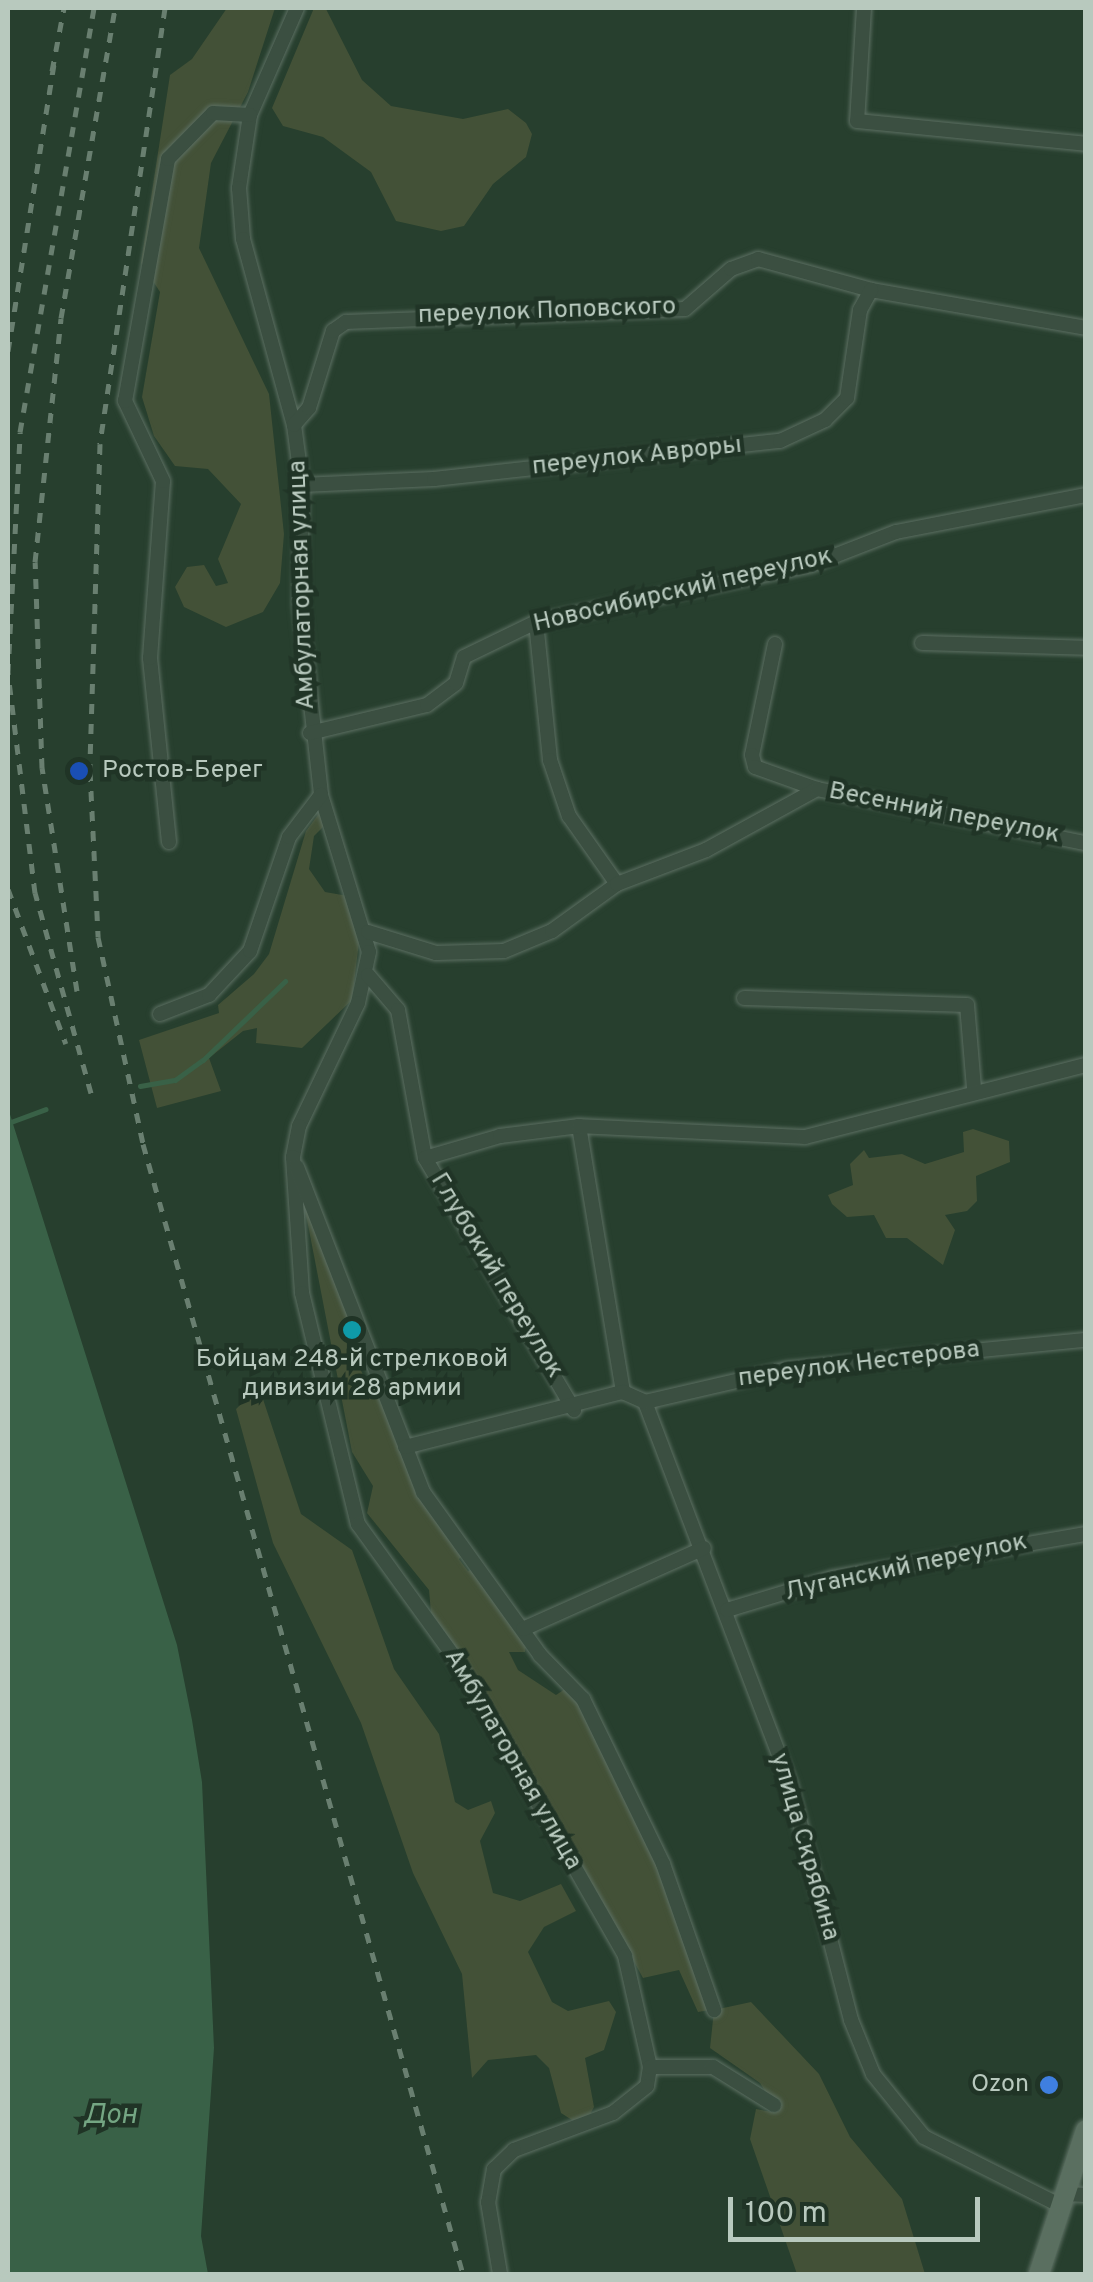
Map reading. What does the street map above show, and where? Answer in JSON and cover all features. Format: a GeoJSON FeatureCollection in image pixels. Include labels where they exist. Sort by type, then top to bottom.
{"type":"FeatureCollection","features":[{"type":"Feature","properties":{"kind":"main road"},"geometry":{"type":"LineString","coordinates":[[1040,2274],[1071,2198],[1086,2130]]}},
{"type":"Feature","properties":{"kind":"street","name":"Амбулаторная улица"},"geometry":{"type":"LineString","coordinates":[[296,8],[250,115],[240,188],[243,239],[294,425],[302,485],[300,604],[310,733],[320,795],[368,932],[368,975],[314,1084],[293,1158],[302,1293],[358,1524],[457,1661],[624,1956],[650,2066]]}},
{"type":"Feature","properties":{"kind":"street"},"geometry":{"type":"LineString","coordinates":[[864,8],[856,121],[1086,144]]}},
{"type":"Feature","properties":{"kind":"street"},"geometry":{"type":"LineString","coordinates":[[169,842],[150,658],[163,481],[124,401],[168,159],[213,113],[250,115]]}},
{"type":"Feature","properties":{"kind":"street","name":"переулок Поповского"},"geometry":{"type":"LineString","coordinates":[[294,425],[309,408],[333,331],[346,322],[685,309],[731,269],[758,259],[871,290],[1086,328]]}},
{"type":"Feature","properties":{"kind":"street","name":"переулок Авроры"},"geometry":{"type":"LineString","coordinates":[[302,485],[434,480],[780,442],[825,420],[846,398],[860,310],[871,290]]}},
{"type":"Feature","properties":{"kind":"street","name":"Новосибирский переулок"},"geometry":{"type":"LineString","coordinates":[[310,733],[427,705],[456,683],[464,657],[536,622],[812,566],[896,532],[1086,495]]}},
{"type":"Feature","properties":{"kind":"street"},"geometry":{"type":"LineString","coordinates":[[536,622],[550,760],[569,816],[616,884]]}},
{"type":"Feature","properties":{"kind":"street"},"geometry":{"type":"LineString","coordinates":[[922,643],[1086,648]]}},
{"type":"Feature","properties":{"kind":"street"},"geometry":{"type":"LineString","coordinates":[[775,644],[752,756],[755,768],[817,789]]}},
{"type":"Feature","properties":{"kind":"street","name":"Весенний переулок"},"geometry":{"type":"LineString","coordinates":[[368,932],[436,953],[504,950],[552,931],[616,884],[706,850],[817,789],[1086,842]]}},
{"type":"Feature","properties":{"kind":"street"},"geometry":{"type":"LineString","coordinates":[[160,1014],[209,995],[250,951],[290,837],[320,795]]}},
{"type":"Feature","properties":{"kind":"street","name":"Глубокий переулок"},"geometry":{"type":"LineString","coordinates":[[368,975],[398,1010],[424,1158],[574,1410]]}},
{"type":"Feature","properties":{"kind":"street"},"geometry":{"type":"LineString","coordinates":[[744,998],[968,1005],[974,1089]]}},
{"type":"Feature","properties":{"kind":"street"},"geometry":{"type":"LineString","coordinates":[[424,1158],[500,1136],[579,1126],[805,1137],[974,1089],[1086,1065]]}},
{"type":"Feature","properties":{"kind":"street"},"geometry":{"type":"LineString","coordinates":[[579,1126],[624,1392]]}},
{"type":"Feature","properties":{"kind":"street"},"geometry":{"type":"LineString","coordinates":[[293,1158],[405,1447],[443,1523],[583,1699],[663,1864],[714,2010]]}},
{"type":"Feature","properties":{"kind":"street","name":"переулок Нестерова"},"geometry":{"type":"LineString","coordinates":[[646,1402],[788,1370],[1086,1340]]}},
{"type":"Feature","properties":{"kind":"street"},"geometry":{"type":"LineString","coordinates":[[405,1447],[574,1410],[624,1392],[646,1402]]}},
{"type":"Feature","properties":{"kind":"street","name":"улица Скрябина"},"geometry":{"type":"LineString","coordinates":[[646,1402],[790,1784],[851,2020],[873,2074],[924,2137],[1071,2198]]}},
{"type":"Feature","properties":{"kind":"street","name":"Луганский переулок"},"geometry":{"type":"LineString","coordinates":[[727,1610],[833,1578],[1086,1534]]}},
{"type":"Feature","properties":{"kind":"street"},"geometry":{"type":"LineString","coordinates":[[524,1629],[704,1548]]}},
{"type":"Feature","properties":{"kind":"street"},"geometry":{"type":"LineString","coordinates":[[500,2274],[488,2202],[494,2169],[514,2150],[613,2113],[646,2086],[650,2066],[712,2068],[774,2105]]}},
{"type":"Feature","properties":{"kind":"shaded area"},"geometry":{"type":"Polygon","coordinates":[[[227,8],[275,8],[248,92],[211,163],[199,248],[269,394],[284,534],[280,583],[263,612],[226,627],[184,607],[175,587],[187,567],[204,565],[216,586],[228,583],[218,559],[241,504],[208,469],[175,466],[154,436],[142,397],[160,292],[141,263],[170,75],[192,59],[227,8]]]}},
{"type":"Feature","properties":{"kind":"shaded area"},"geometry":{"type":"Polygon","coordinates":[[[314,8],[326,9],[362,80],[391,106],[463,119],[508,109],[526,123],[532,134],[526,157],[493,184],[464,226],[441,231],[396,221],[371,172],[323,137],[283,126],[272,108],[314,8]]]}},
{"type":"Feature","properties":{"kind":"shaded area"},"geometry":{"type":"Polygon","coordinates":[[[320,812],[325,825],[314,836],[309,869],[325,892],[348,896],[360,934],[352,1000],[302,1048],[256,1043],[257,1028],[243,1031],[209,1058],[221,1091],[157,1108],[139,1040],[219,1013],[218,1005],[254,974],[269,954],[306,831],[320,812]]]}},
{"type":"Feature","properties":{"kind":"shaded area"},"geometry":{"type":"Polygon","coordinates":[[[973,1129],[1009,1141],[1010,1162],[976,1176],[977,1201],[967,1211],[945,1215],[955,1230],[943,1265],[907,1238],[886,1238],[874,1215],[847,1217],[832,1204],[828,1195],[853,1185],[850,1164],[864,1150],[869,1158],[902,1154],[925,1164],[964,1152],[963,1132],[973,1129]]]}},
{"type":"Feature","properties":{"kind":"shaded area"},"geometry":{"type":"Polygon","coordinates":[[[303,1199],[366,1358],[358,1364],[368,1386],[376,1384],[420,1493],[464,1554],[459,1559],[468,1571],[475,1568],[527,1638],[525,1652],[509,1652],[518,1670],[556,1695],[568,1687],[581,1700],[660,1864],[710,2010],[698,2012],[679,1970],[643,1978],[488,1696],[431,1613],[429,1590],[367,1513],[373,1486],[352,1452],[303,1199]]]}},
{"type":"Feature","properties":{"kind":"shaded area"},"geometry":{"type":"Polygon","coordinates":[[[259,1387],[301,1514],[352,1550],[394,1669],[439,1734],[455,1802],[468,1810],[491,1801],[495,1813],[480,1841],[493,1893],[520,1901],[561,1884],[576,1911],[544,1927],[528,1952],[552,2002],[568,2011],[609,2001],[616,2012],[604,2050],[585,2058],[594,2107],[583,2127],[561,2113],[549,2068],[536,2055],[488,2060],[472,2078],[462,1974],[413,1873],[361,1723],[273,1543],[236,1409],[259,1387]]]}},
{"type":"Feature","properties":{"kind":"shaded area"},"geometry":{"type":"Polygon","coordinates":[[[751,2002],[819,2074],[850,2137],[902,2199],[925,2274],[797,2274],[750,2139],[756,2109],[772,2112],[774,2105],[760,2083],[710,2048],[714,2010],[751,2002]]]}},
{"type":"Feature","properties":{"kind":"water","name":"Дон"},"geometry":{"type":"Polygon","coordinates":[[[8,1108],[177,1645],[192,1720],[202,1782],[214,2048],[201,2236],[208,2274],[8,2274],[8,1108]]]}},
{"type":"Feature","properties":{"kind":"waterway"},"geometry":{"type":"LineString","coordinates":[[140,1086],[175,1080],[203,1060],[285,981]]}},
{"type":"Feature","properties":{"kind":"waterway"},"geometry":{"type":"LineString","coordinates":[[8,1123],[46,1109]]}},
{"type":"Feature","properties":{"kind":"railway"},"geometry":{"type":"LineString","coordinates":[[52,71],[64,8]]}},
{"type":"Feature","properties":{"kind":"railway"},"geometry":{"type":"LineString","coordinates":[[91,1093],[35,893],[8,673],[20,432],[94,8]]}},
{"type":"Feature","properties":{"kind":"railway"},"geometry":{"type":"LineString","coordinates":[[77,991],[42,768],[35,562],[61,318],[115,8]]}},
{"type":"Feature","properties":{"kind":"railway"},"geometry":{"type":"LineString","coordinates":[[165,8],[100,444],[90,771],[98,937],[143,1144],[463,2274]]}},
{"type":"Feature","properties":{"kind":"railway"},"geometry":{"type":"LineString","coordinates":[[8,351],[55,57]]}},
{"type":"Feature","properties":{"kind":"railway"},"geometry":{"type":"LineString","coordinates":[[8,889],[66,1044]]}},
{"type":"Feature","properties":{"kind":"place","name":"Ростов-Берег"},"geometry":{"type":"Point","coordinates":[79,771]}},
{"type":"Feature","properties":{"kind":"place","name":"Бойцам 248-й стрелковой дивизии 28 армии"},"geometry":{"type":"Point","coordinates":[352,1330]}},
{"type":"Feature","properties":{"kind":"place","name":"Ozon"},"geometry":{"type":"Point","coordinates":[1049,2085]}}]}
